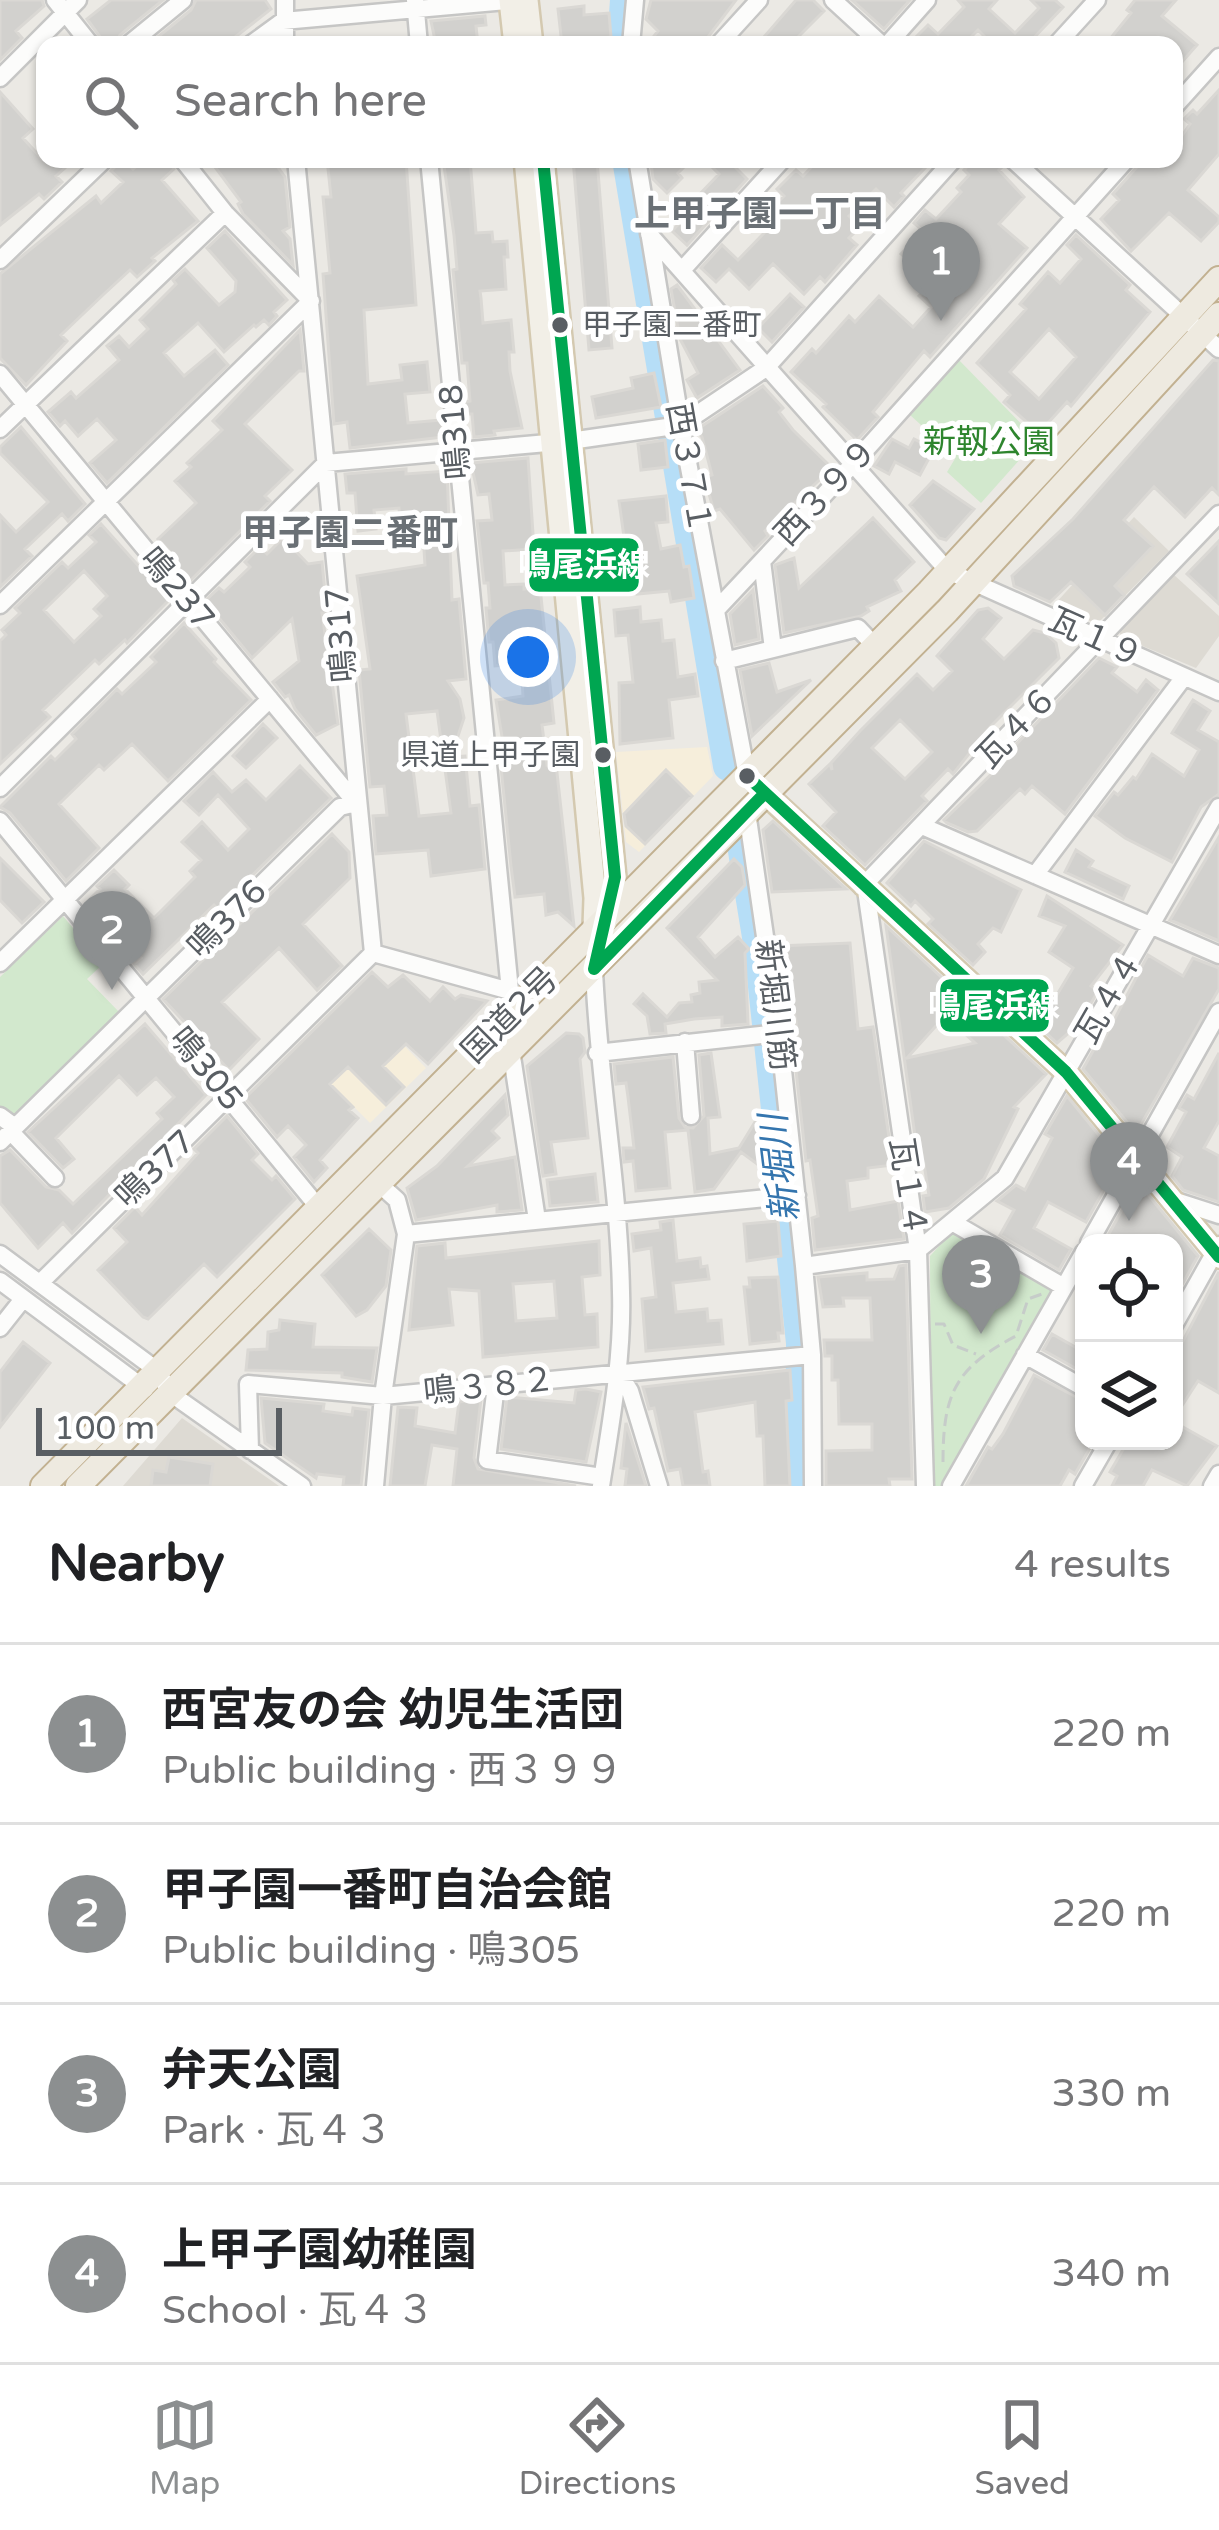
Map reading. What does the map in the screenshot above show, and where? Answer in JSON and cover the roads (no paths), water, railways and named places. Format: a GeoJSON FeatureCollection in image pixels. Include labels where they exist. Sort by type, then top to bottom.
{"type":"FeatureCollection","features":[{"type":"Feature","properties":{"kind":"highway","name":"国道2号"},"geometry":{"type":"LineString","coordinates":[[77,1486],[156,1384],[516,996],[753,794],[974,582],[1207,329],[1219,279]]}},
{"type":"Feature","properties":{"kind":"highway","name":"国道2号"},"geometry":{"type":"LineString","coordinates":[[43,1486],[377,1183],[594,969],[753,794],[875,646],[948,571],[1207,329]]}},
{"type":"Feature","properties":{"kind":"main road"},"geometry":{"type":"LineString","coordinates":[[524,0],[530,36]]}},
{"type":"Feature","properties":{"kind":"main road"},"geometry":{"type":"LineString","coordinates":[[510,1],[513,36]]}},
{"type":"Feature","properties":{"kind":"main road"},"geometry":{"type":"LineString","coordinates":[[526,168],[562,442]]}},
{"type":"Feature","properties":{"kind":"main road"},"geometry":{"type":"LineString","coordinates":[[544,168],[600,927],[594,969]]}},
{"type":"Feature","properties":{"kind":"main road"},"geometry":{"type":"LineString","coordinates":[[753,794],[1066,1072],[1218,1251]]}},
{"type":"Feature","properties":{"kind":"street"},"geometry":{"type":"LineString","coordinates":[[139,36],[183,0]]}},
{"type":"Feature","properties":{"kind":"street"},"geometry":{"type":"LineString","coordinates":[[284,36],[285,0]]}},
{"type":"Feature","properties":{"kind":"street"},"geometry":{"type":"LineString","coordinates":[[263,36],[283,22],[416,6],[524,0]]}},
{"type":"Feature","properties":{"kind":"street"},"geometry":{"type":"LineString","coordinates":[[632,36],[634,0]]}},
{"type":"Feature","properties":{"kind":"street"},"geometry":{"type":"LineString","coordinates":[[726,36],[759,0]]}},
{"type":"Feature","properties":{"kind":"street"},"geometry":{"type":"LineString","coordinates":[[833,0],[875,36]]}},
{"type":"Feature","properties":{"kind":"street"},"geometry":{"type":"LineString","coordinates":[[893,36],[927,0]]}},
{"type":"Feature","properties":{"kind":"street"},"geometry":{"type":"LineString","coordinates":[[1064,36],[1096,0]]}},
{"type":"Feature","properties":{"kind":"street"},"geometry":{"type":"LineString","coordinates":[[37,36],[66,4],[86,36]]}},
{"type":"Feature","properties":{"kind":"street"},"geometry":{"type":"LineString","coordinates":[[416,6],[418,36]]}},
{"type":"Feature","properties":{"kind":"street"},"geometry":{"type":"LineString","coordinates":[[0,78],[36,38]]}},
{"type":"Feature","properties":{"kind":"street"},"geometry":{"type":"LineString","coordinates":[[1183,97],[1219,57]]}},
{"type":"Feature","properties":{"kind":"street"},"geometry":{"type":"LineString","coordinates":[[0,260],[96,168]]}},
{"type":"Feature","properties":{"kind":"street"},"geometry":{"type":"LineString","coordinates":[[0,605],[311,301],[225,213],[189,168]]}},
{"type":"Feature","properties":{"kind":"street","name":"鳴317"},"geometry":{"type":"LineString","coordinates":[[297,168],[373,953]]}},
{"type":"Feature","properties":{"kind":"street","name":"鳴318"},"geometry":{"type":"LineString","coordinates":[[431,168],[456,450],[516,996]]}},
{"type":"Feature","properties":{"kind":"street","name":"西３７１"},"geometry":{"type":"LineString","coordinates":[[638,168],[677,426],[753,794]]}},
{"type":"Feature","properties":{"kind":"street"},"geometry":{"type":"LineString","coordinates":[[683,269],[775,168]]}},
{"type":"Feature","properties":{"kind":"street"},"geometry":{"type":"LineString","coordinates":[[0,788],[326,463],[562,442],[677,426],[766,368],[946,168]]}},
{"type":"Feature","properties":{"kind":"street"},"geometry":{"type":"LineString","coordinates":[[1022,168],[1207,329]]}},
{"type":"Feature","properties":{"kind":"street","name":"西３９９"},"geometry":{"type":"LineString","coordinates":[[716,610],[1119,168]]}},
{"type":"Feature","properties":{"kind":"street"},"geometry":{"type":"LineString","coordinates":[[0,429],[225,213]]}},
{"type":"Feature","properties":{"kind":"street"},"geometry":{"type":"LineString","coordinates":[[649,234],[948,571]]}},
{"type":"Feature","properties":{"kind":"street","name":"鳴237"},"geometry":{"type":"LineString","coordinates":[[0,374],[356,803]]}},
{"type":"Feature","properties":{"kind":"street","name":"瓦４６"},"geometry":{"type":"LineString","coordinates":[[864,888],[1219,514]]}},
{"type":"Feature","properties":{"kind":"street"},"geometry":{"type":"LineString","coordinates":[[762,561],[773,649]]}},
{"type":"Feature","properties":{"kind":"street","name":"瓦１９"},"geometry":{"type":"LineString","coordinates":[[948,571],[1219,692]]}},
{"type":"Feature","properties":{"kind":"street"},"geometry":{"type":"LineString","coordinates":[[724,661],[858,628],[875,646]]}},
{"type":"Feature","properties":{"kind":"street"},"geometry":{"type":"LineString","coordinates":[[1035,875],[1184,676]]}},
{"type":"Feature","properties":{"kind":"street"},"geometry":{"type":"LineString","coordinates":[[0,963],[270,699]]}},
{"type":"Feature","properties":{"kind":"street","name":"新堀川筋"},"geometry":{"type":"LineString","coordinates":[[753,794],[772,1033],[790,1196],[804,1266],[804,1356],[813,1486]]}},
{"type":"Feature","properties":{"kind":"street","name":"鳴376"},"geometry":{"type":"LineString","coordinates":[[7,1129],[340,807],[356,803]]}},
{"type":"Feature","properties":{"kind":"street","name":"瓦４４"},"geometry":{"type":"LineString","coordinates":[[918,1250],[1005,1178],[1219,807]]}},
{"type":"Feature","properties":{"kind":"street","name":"鳴305"},"geometry":{"type":"LineString","coordinates":[[0,821],[319,1208]]}},
{"type":"Feature","properties":{"kind":"street"},"geometry":{"type":"LineString","coordinates":[[922,826],[1219,955]]}},
{"type":"Feature","properties":{"kind":"street","name":"瓦１４"},"geometry":{"type":"LineString","coordinates":[[864,888],[918,1250],[925,1486]]}},
{"type":"Feature","properties":{"kind":"street"},"geometry":{"type":"LineString","coordinates":[[373,953],[516,996]]}},
{"type":"Feature","properties":{"kind":"street","name":"鳴377"},"geometry":{"type":"LineString","coordinates":[[40,1283],[373,953]]}},
{"type":"Feature","properties":{"kind":"street"},"geometry":{"type":"LineString","coordinates":[[496,1385],[487,1460],[602,1481],[618,1372],[621,1292],[597,1052],[594,969]]}},
{"type":"Feature","properties":{"kind":"street"},"geometry":{"type":"LineString","coordinates":[[1094,1234],[1219,1012]]}},
{"type":"Feature","properties":{"kind":"street"},"geometry":{"type":"LineString","coordinates":[[597,1052],[772,1033]]}},
{"type":"Feature","properties":{"kind":"street"},"geometry":{"type":"LineString","coordinates":[[685,1042],[691,1116]]}},
{"type":"Feature","properties":{"kind":"street"},"geometry":{"type":"LineString","coordinates":[[511,1050],[537,1220]]}},
{"type":"Feature","properties":{"kind":"street"},"geometry":{"type":"LineString","coordinates":[[7,1129],[55,1178]]}},
{"type":"Feature","properties":{"kind":"street"},"geometry":{"type":"LineString","coordinates":[[375,1486],[406,1234],[397,1200],[377,1183]]}},
{"type":"Feature","properties":{"kind":"street"},"geometry":{"type":"LineString","coordinates":[[406,1234],[790,1196]]}},
{"type":"Feature","properties":{"kind":"street"},"geometry":{"type":"LineString","coordinates":[[1173,1201],[1219,1215]]}},
{"type":"Feature","properties":{"kind":"street"},"geometry":{"type":"LineString","coordinates":[[952,1222],[1064,1287]]}},
{"type":"Feature","properties":{"kind":"street"},"geometry":{"type":"LineString","coordinates":[[804,1266],[918,1250]]}},
{"type":"Feature","properties":{"kind":"street"},"geometry":{"type":"LineString","coordinates":[[1183,1310],[1218,1251]]}},
{"type":"Feature","properties":{"kind":"street"},"geometry":{"type":"LineString","coordinates":[[0,1254],[156,1384]]}},
{"type":"Feature","properties":{"kind":"street"},"geometry":{"type":"LineString","coordinates":[[952,1484],[1075,1268]]}},
{"type":"Feature","properties":{"kind":"street"},"geometry":{"type":"LineString","coordinates":[[0,1281],[302,1486]]}},
{"type":"Feature","properties":{"kind":"street"},"geometry":{"type":"LineString","coordinates":[[0,1328],[23,1299]]}},
{"type":"Feature","properties":{"kind":"street"},"geometry":{"type":"LineString","coordinates":[[1025,1355],[1075,1383]]}},
{"type":"Feature","properties":{"kind":"street","name":"鳴３８２"},"geometry":{"type":"LineString","coordinates":[[250,1450],[248,1384],[383,1396],[804,1356]]}},
{"type":"Feature","properties":{"kind":"street"},"geometry":{"type":"LineString","coordinates":[[618,1372],[630,1391],[659,1486]]}},
{"type":"Feature","properties":{"kind":"street"},"geometry":{"type":"LineString","coordinates":[[1083,1486],[1104,1450]]}},
{"type":"Feature","properties":{"kind":"street"},"geometry":{"type":"LineString","coordinates":[[1212,1486],[1219,1474]]}},
{"type":"Feature","properties":{"kind":"waterway","name":"新堀川"},"geometry":{"type":"LineString","coordinates":[[623,36],[625,0]]}},
{"type":"Feature","properties":{"kind":"waterway","name":"新堀川"},"geometry":{"type":"LineString","coordinates":[[628,168],[728,766]]}},
{"type":"Feature","properties":{"kind":"waterway","name":"新堀川"},"geometry":{"type":"LineString","coordinates":[[743,851],[759,949],[801,1343],[800,1486]]}},
{"type":"Feature","properties":{"kind":"place","name":"西宮友の会 幼児生活団"},"geometry":{"type":"Point","coordinates":[941,321]}},
{"type":"Feature","properties":{"kind":"place","name":"甲子園二番町"},"geometry":{"type":"Point","coordinates":[560,325]}},
{"type":"Feature","properties":{"kind":"place","name":"県道上甲子園"},"geometry":{"type":"Point","coordinates":[603,755]}},
{"type":"Feature","properties":{"kind":"place","name":"甲子園一番町自治会館"},"geometry":{"type":"Point","coordinates":[112,990]}},
{"type":"Feature","properties":{"kind":"place","name":"上甲子園幼稚園"},"geometry":{"type":"Point","coordinates":[1129,1221]}},
{"type":"Feature","properties":{"kind":"place","name":"弁天公園"},"geometry":{"type":"Point","coordinates":[981,1334]}},
{"type":"Feature","properties":{"kind":"district","name":"上甲子園一丁目"},"geometry":{"type":"Point","coordinates":[760,214]}},
{"type":"Feature","properties":{"kind":"district","name":"甲子園二番町"},"geometry":{"type":"Point","coordinates":[350,533]}},
{"type":"Feature","properties":{"kind":"park label","name":"新靱公園"},"geometry":{"type":"Point","coordinates":[989,442]}}]}
